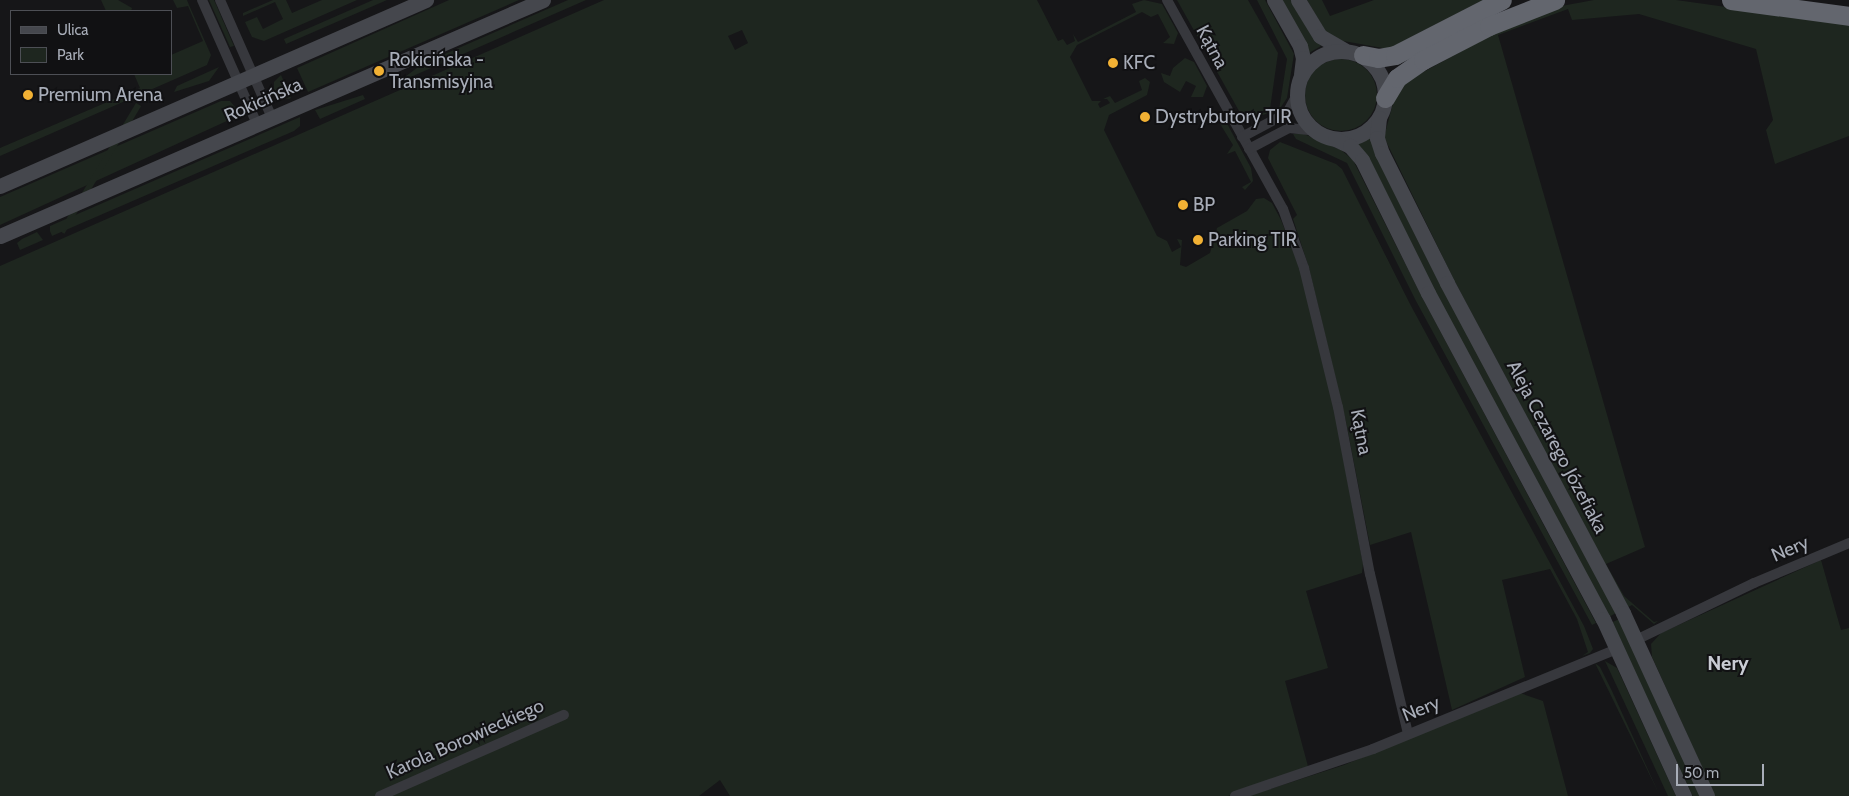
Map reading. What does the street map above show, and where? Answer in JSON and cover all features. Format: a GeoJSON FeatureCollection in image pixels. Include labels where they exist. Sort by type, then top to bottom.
{"type":"FeatureCollection","features":[{"type":"Feature","properties":{"kind":"highway"},"geometry":{"type":"LineString","coordinates":[[1362,55],[1378,58],[1395,55],[1502,0]]}},
{"type":"Feature","properties":{"kind":"highway"},"geometry":{"type":"LineString","coordinates":[[1385,98],[1397,78],[1423,60],[1498,22],[1555,0]]}},
{"type":"Feature","properties":{"kind":"highway"},"geometry":{"type":"LineString","coordinates":[[1731,0],[1849,16]]}},
{"type":"Feature","properties":{"kind":"main road","name":"Rokicińska"},"geometry":{"type":"LineString","coordinates":[[0,186],[426,0]]}},
{"type":"Feature","properties":{"kind":"main road","name":"Rokicińska"},"geometry":{"type":"LineString","coordinates":[[0,236],[542,0]]}},
{"type":"Feature","properties":{"kind":"main road"},"geometry":{"type":"LineString","coordinates":[[1274,0],[1301,50],[1300,76],[1296,97],[1304,120],[1316,131],[1350,146],[1362,160],[1428,293],[1617,648],[1684,796]]}},
{"type":"Feature","properties":{"kind":"main road"},"geometry":{"type":"LineString","coordinates":[[1298,0],[1320,36],[1344,50],[1362,55],[1381,75],[1385,98],[1379,118],[1361,134],[1336,139]]}},
{"type":"Feature","properties":{"kind":"main road"},"geometry":{"type":"LineString","coordinates":[[1300,76],[1315,58],[1344,50]]}},
{"type":"Feature","properties":{"kind":"main road","name":"Aleja Cezarego Józefiaka"},"geometry":{"type":"LineString","coordinates":[[1379,118],[1377,138],[1382,153],[1447,283],[1636,640],[1707,796]]}},
{"type":"Feature","properties":{"kind":"street"},"geometry":{"type":"LineString","coordinates":[[202,0],[257,124]]}},
{"type":"Feature","properties":{"kind":"street"},"geometry":{"type":"LineString","coordinates":[[220,0],[272,118]]}},
{"type":"Feature","properties":{"kind":"street","name":"Kątna"},"geometry":{"type":"LineString","coordinates":[[1167,0],[1287,218],[1304,268],[1338,406],[1370,574],[1408,733]]}},
{"type":"Feature","properties":{"kind":"street"},"geometry":{"type":"LineString","coordinates":[[1242,136],[1287,113],[1296,97]]}},
{"type":"Feature","properties":{"kind":"street"},"geometry":{"type":"LineString","coordinates":[[1249,149],[1289,128],[1316,131]]}},
{"type":"Feature","properties":{"kind":"street","name":"Nery"},"geometry":{"type":"LineString","coordinates":[[1636,640],[1754,583],[1849,543]]}},
{"type":"Feature","properties":{"kind":"street","name":"Nery"},"geometry":{"type":"LineString","coordinates":[[1236,796],[1373,749],[1617,648]]}},
{"type":"Feature","properties":{"kind":"street","name":"Karola Borowieckiego"},"geometry":{"type":"LineString","coordinates":[[380,796],[564,715]]}},
{"type":"Feature","properties":{"kind":"green space"},"geometry":{"type":"Polygon","coordinates":[[[101,0],[118,0],[132,8],[131,10],[106,10],[101,0]]]}},
{"type":"Feature","properties":{"kind":"green space"},"geometry":{"type":"Polygon","coordinates":[[[173,0],[187,0],[211,55],[207,65],[0,156],[0,148],[140,88],[134,75],[172,75],[172,55],[203,41],[188,6],[177,8],[173,0]]]}},
{"type":"Feature","properties":{"kind":"green space"},"geometry":{"type":"Polygon","coordinates":[[[209,0],[214,0],[234,46],[230,47],[209,0]]]}},
{"type":"Feature","properties":{"kind":"green space"},"geometry":{"type":"Polygon","coordinates":[[[273,0],[286,0],[292,13],[322,0],[357,0],[264,41],[252,37],[245,22],[257,17],[263,29],[283,19],[275,2],[243,16],[243,13],[273,0]]]}},
{"type":"Feature","properties":{"kind":"green space"},"geometry":{"type":"Polygon","coordinates":[[[373,0],[387,0],[286,44],[284,39],[373,0]]]}},
{"type":"Feature","properties":{"kind":"green space"},"geometry":{"type":"Polygon","coordinates":[[[449,0],[519,0],[308,92],[297,68],[449,0]]]}},
{"type":"Feature","properties":{"kind":"green space"},"geometry":{"type":"Polygon","coordinates":[[[568,0],[586,0],[397,83],[422,64],[568,0]]]}},
{"type":"Feature","properties":{"kind":"green space"},"geometry":{"type":"Polygon","coordinates":[[[604,0],[1037,0],[1058,41],[1063,39],[1067,45],[1075,41],[1073,34],[1078,42],[1136,12],[1132,4],[1144,0],[1162,4],[1178,33],[1174,44],[1163,43],[1170,37],[1158,14],[1151,17],[1142,12],[1077,45],[1070,57],[1092,101],[1101,101],[1098,104],[1100,108],[1110,103],[1107,99],[1103,99],[1110,96],[1115,103],[1142,90],[1139,81],[1145,78],[1150,82],[1147,95],[1109,115],[1104,130],[1157,236],[1167,241],[1172,252],[1181,247],[1177,239],[1182,240],[1180,265],[1186,267],[1210,253],[1217,228],[1247,211],[1256,199],[1264,198],[1272,203],[1281,220],[1300,268],[1332,397],[1363,564],[1362,573],[1306,591],[1328,668],[1285,681],[1309,770],[1228,796],[730,796],[720,780],[699,796],[0,796],[0,266],[604,0]],[[742,30],[728,36],[735,50],[748,43],[742,30]]]}},
{"type":"Feature","properties":{"kind":"green space"},"geometry":{"type":"Polygon","coordinates":[[[1177,0],[1248,0],[1278,53],[1270,109],[1266,114],[1252,118],[1239,111],[1177,0]]]}},
{"type":"Feature","properties":{"kind":"green space"},"geometry":{"type":"Polygon","coordinates":[[[1257,0],[1265,0],[1294,54],[1287,98],[1279,110],[1287,59],[1257,0]]]}},
{"type":"Feature","properties":{"kind":"green space"},"geometry":{"type":"Polygon","coordinates":[[[1281,0],[1291,0],[1321,46],[1309,53],[1281,0]]]}},
{"type":"Feature","properties":{"kind":"green space"},"geometry":{"type":"Polygon","coordinates":[[[1307,0],[1322,0],[1330,16],[1374,0],[1483,0],[1388,49],[1338,40],[1326,32],[1307,0]]]}},
{"type":"Feature","properties":{"kind":"green space"},"geometry":{"type":"Polygon","coordinates":[[[1594,0],[1676,0],[1849,24],[1849,136],[1775,164],[1766,130],[1773,120],[1756,49],[1639,14],[1572,20],[1568,9],[1498,35],[1645,547],[1606,564],[1624,596],[1654,622],[1658,621],[1654,624],[1632,605],[1628,607],[1454,280],[1384,137],[1395,96],[1403,83],[1510,25],[1556,7],[1594,0]]]}},
{"type":"Feature","properties":{"kind":"green space"},"geometry":{"type":"Polygon","coordinates":[[[1185,58],[1194,62],[1207,86],[1203,97],[1191,97],[1196,86],[1186,81],[1180,92],[1164,82],[1161,73],[1170,76],[1173,68],[1185,58]]]}},
{"type":"Feature","properties":{"kind":"green space"},"geometry":{"type":"Polygon","coordinates":[[[1348,59],[1367,69],[1375,81],[1377,95],[1375,109],[1367,121],[1355,129],[1334,131],[1315,121],[1307,109],[1305,88],[1315,69],[1327,61],[1348,59]]]}},
{"type":"Feature","properties":{"kind":"green space"},"geometry":{"type":"Polygon","coordinates":[[[219,67],[209,81],[174,92],[177,86],[219,67]]]}},
{"type":"Feature","properties":{"kind":"green space"},"geometry":{"type":"Polygon","coordinates":[[[281,75],[291,98],[289,99],[280,97],[274,89],[274,82],[281,75]]]}},
{"type":"Feature","properties":{"kind":"green space"},"geometry":{"type":"Polygon","coordinates":[[[363,95],[365,99],[320,119],[315,110],[363,95]]]}},
{"type":"Feature","properties":{"kind":"green space"},"geometry":{"type":"Polygon","coordinates":[[[221,101],[230,101],[235,107],[235,113],[229,120],[0,225],[0,197],[221,101]]]}},
{"type":"Feature","properties":{"kind":"green space"},"geometry":{"type":"Polygon","coordinates":[[[136,103],[141,106],[64,234],[59,231],[136,103]]]}},
{"type":"Feature","properties":{"kind":"green space"},"geometry":{"type":"Polygon","coordinates":[[[1211,109],[1224,118],[1251,168],[1253,181],[1245,190],[1242,187],[1251,182],[1235,151],[1227,154],[1233,145],[1211,109]]]}},
{"type":"Feature","properties":{"kind":"green space"},"geometry":{"type":"Polygon","coordinates":[[[300,117],[300,126],[294,131],[52,236],[50,226],[300,117]]]}},
{"type":"Feature","properties":{"kind":"green space"},"geometry":{"type":"Polygon","coordinates":[[[1293,134],[1304,134],[1341,150],[1353,160],[1422,297],[1596,623],[1592,625],[1416,301],[1347,163],[1296,139],[1293,134]]]}},
{"type":"Feature","properties":{"kind":"green space"},"geometry":{"type":"Polygon","coordinates":[[[1370,138],[1616,613],[1609,617],[1358,144],[1370,138]]]}},
{"type":"Feature","properties":{"kind":"green space"},"geometry":{"type":"Polygon","coordinates":[[[1280,142],[1336,164],[1342,169],[1410,304],[1584,626],[1593,649],[1590,653],[1582,656],[1588,652],[1577,619],[1550,569],[1502,580],[1525,677],[1452,710],[1411,532],[1370,545],[1346,422],[1309,268],[1293,219],[1297,215],[1268,158],[1270,150],[1280,142]]]}},
{"type":"Feature","properties":{"kind":"green space"},"geometry":{"type":"Polygon","coordinates":[[[37,232],[43,240],[20,250],[17,243],[37,232]]]}},
{"type":"Feature","properties":{"kind":"green space"},"geometry":{"type":"Polygon","coordinates":[[[1821,560],[1841,630],[1849,628],[1849,796],[1715,796],[1652,657],[1651,644],[1661,633],[1821,560]]]}},
{"type":"Feature","properties":{"kind":"green space"},"geometry":{"type":"Polygon","coordinates":[[[1619,619],[1701,796],[1693,796],[1612,622],[1619,619]]]}},
{"type":"Feature","properties":{"kind":"green space"},"geometry":{"type":"Polygon","coordinates":[[[1605,661],[1617,668],[1676,796],[1668,796],[1605,661]]]}},
{"type":"Feature","properties":{"kind":"green space"},"geometry":{"type":"Polygon","coordinates":[[[1595,663],[1600,667],[1612,691],[1660,796],[1595,663]]]}},
{"type":"Feature","properties":{"kind":"green space"},"geometry":{"type":"Polygon","coordinates":[[[1520,693],[1543,701],[1568,796],[1248,796],[1344,765],[1520,693]]]}},
{"type":"Feature","properties":{"kind":"place","name":"KFC"},"geometry":{"type":"Point","coordinates":[1113,63]}},
{"type":"Feature","properties":{"kind":"place","name":"Rokicińska - Transmisyjna"},"geometry":{"type":"Point","coordinates":[379,71]}},
{"type":"Feature","properties":{"kind":"place","name":"Premium Arena"},"geometry":{"type":"Point","coordinates":[28,95]}},
{"type":"Feature","properties":{"kind":"place","name":"Dystrybutory TIR"},"geometry":{"type":"Point","coordinates":[1145,117]}},
{"type":"Feature","properties":{"kind":"place","name":"BP"},"geometry":{"type":"Point","coordinates":[1183,205]}},
{"type":"Feature","properties":{"kind":"place","name":"Parking TIR"},"geometry":{"type":"Point","coordinates":[1198,240]}},
{"type":"Feature","properties":{"kind":"district","name":"Nery"},"geometry":{"type":"Point","coordinates":[1728,663]}}]}
